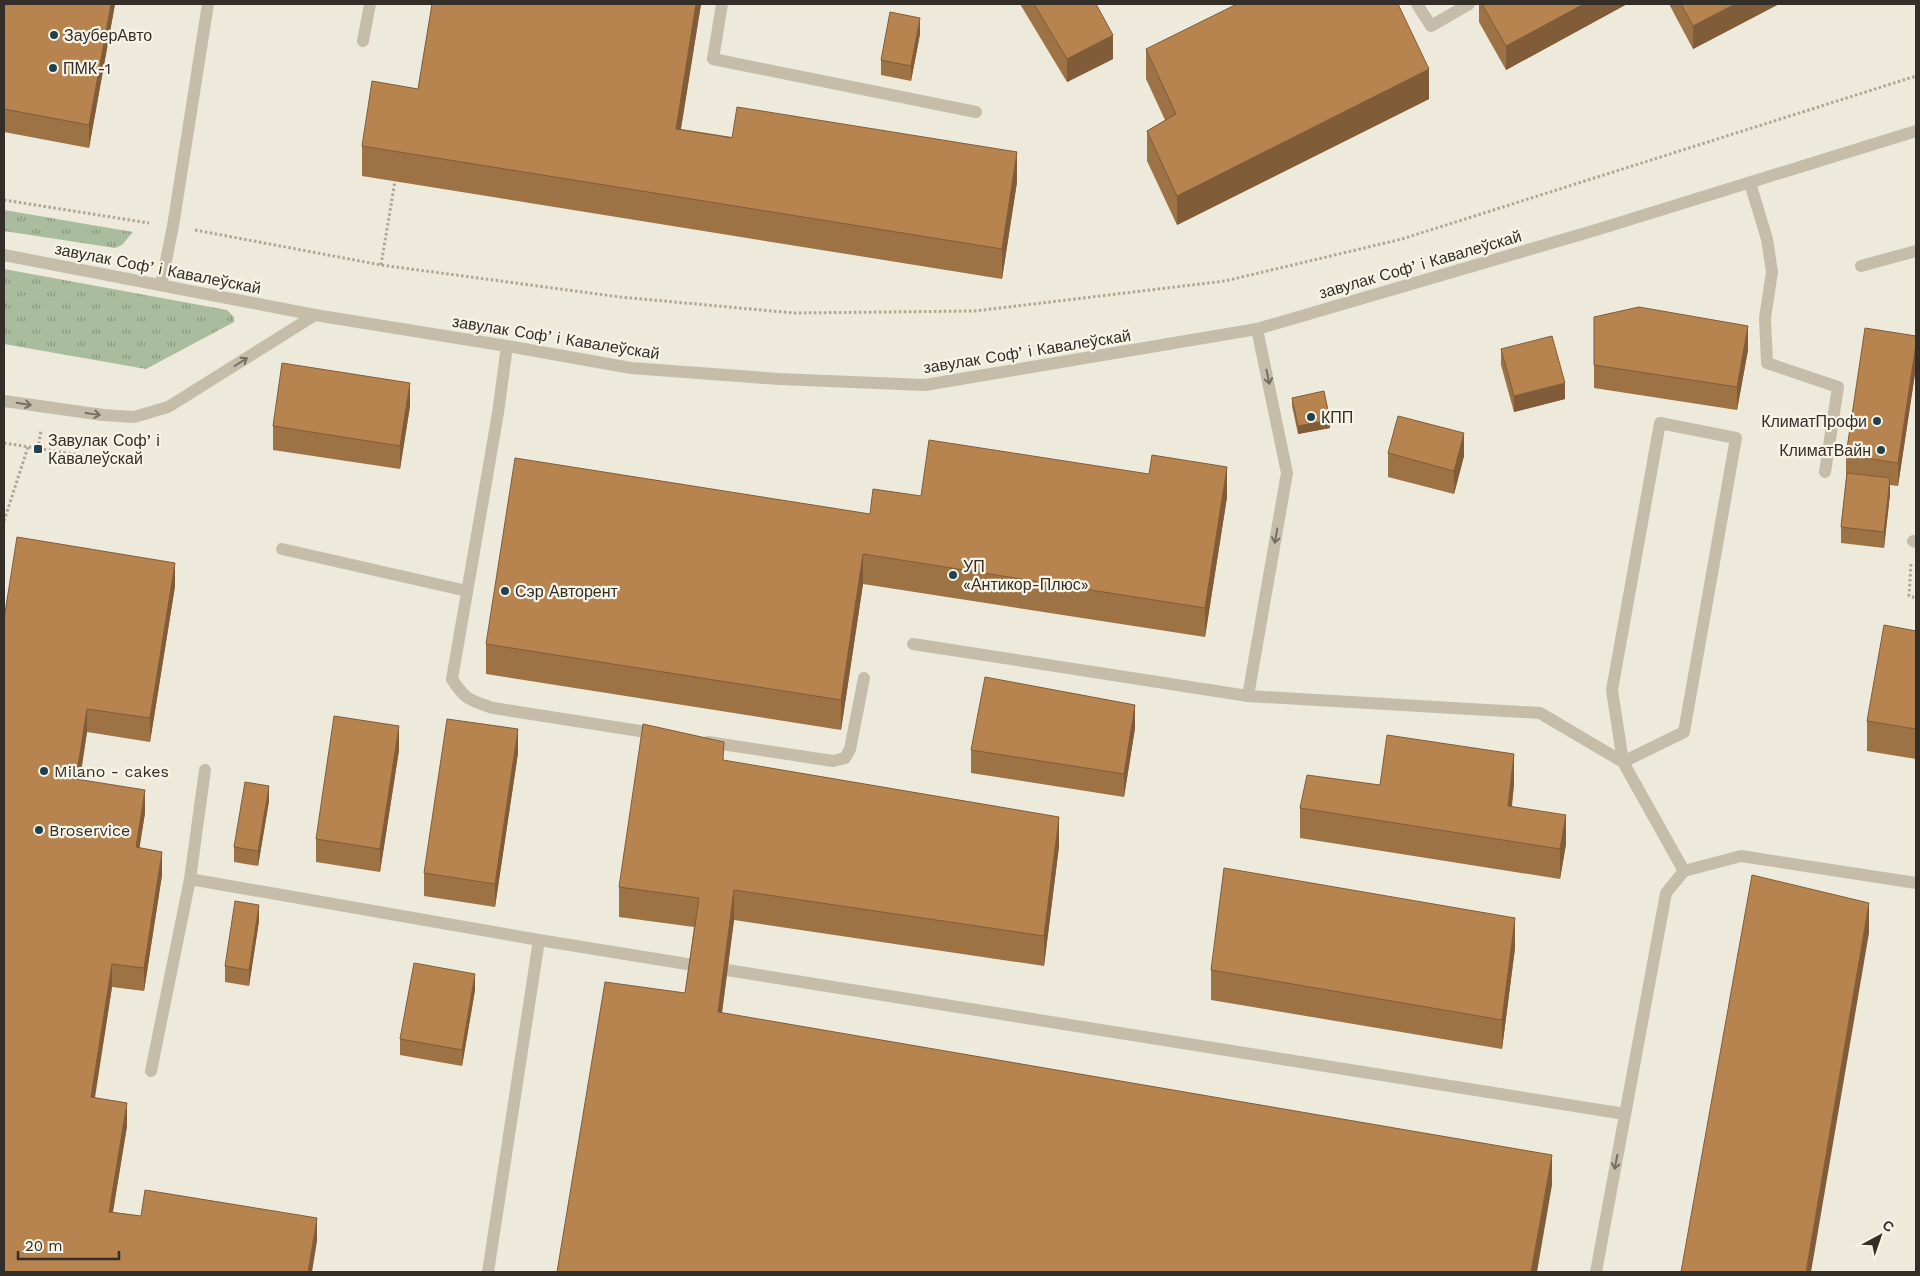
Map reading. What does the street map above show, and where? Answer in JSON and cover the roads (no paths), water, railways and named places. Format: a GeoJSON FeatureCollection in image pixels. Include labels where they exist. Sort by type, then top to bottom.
{"type":"FeatureCollection","features":[{"type":"Feature","properties":{"kind":"street"},"geometry":{"type":"LineString","coordinates":[[162,286],[208,4]]}},
{"type":"Feature","properties":{"kind":"street"},"geometry":{"type":"LineString","coordinates":[[363,41],[370,4]]}},
{"type":"Feature","properties":{"kind":"street"},"geometry":{"type":"LineString","coordinates":[[722,4],[713,59],[976,112]]}},
{"type":"Feature","properties":{"kind":"street"},"geometry":{"type":"LineString","coordinates":[[1417,4],[1431,26],[1469,4]]}},
{"type":"Feature","properties":{"kind":"street","name":"завулак Софʼі Кавалеўскай"},"geometry":{"type":"LineString","coordinates":[[4,255],[315,315],[632,368],[779,379],[925,385],[1257,329],[1750,183],[1916,131]]}},
{"type":"Feature","properties":{"kind":"street"},"geometry":{"type":"LineString","coordinates":[[1750,183],[1767,238],[1772,272],[1765,318],[1767,363],[1838,387],[1825,472]]}},
{"type":"Feature","properties":{"kind":"street"},"geometry":{"type":"LineString","coordinates":[[1861,266],[1916,251]]}},
{"type":"Feature","properties":{"kind":"street"},"geometry":{"type":"LineString","coordinates":[[4,401],[103,415],[134,417],[147,414],[168,407],[315,315]]}},
{"type":"Feature","properties":{"kind":"street"},"geometry":{"type":"LineString","coordinates":[[1248,696],[1287,473],[1257,329]]}},
{"type":"Feature","properties":{"kind":"street"},"geometry":{"type":"LineString","coordinates":[[507,346],[498,413],[452,679],[461,694],[493,708],[668,736]]}},
{"type":"Feature","properties":{"kind":"street"},"geometry":{"type":"LineString","coordinates":[[1624,762],[1684,732],[1736,438],[1660,423],[1612,690],[1624,762],[1684,871]]}},
{"type":"Feature","properties":{"kind":"street"},"geometry":{"type":"LineString","coordinates":[[282,549],[468,591]]}},
{"type":"Feature","properties":{"kind":"street"},"geometry":{"type":"LineString","coordinates":[[913,644],[1248,696],[1540,713],[1624,762]]}},
{"type":"Feature","properties":{"kind":"street"},"geometry":{"type":"LineString","coordinates":[[697,740],[833,762],[845,758],[850,749],[864,678]]}},
{"type":"Feature","properties":{"kind":"street"},"geometry":{"type":"LineString","coordinates":[[151,1071],[190,879],[205,770]]}},
{"type":"Feature","properties":{"kind":"street"},"geometry":{"type":"LineString","coordinates":[[1596,1272],[1666,893],[1684,871],[1741,856],[1916,883]]}},
{"type":"Feature","properties":{"kind":"street"},"geometry":{"type":"LineString","coordinates":[[190,879],[693,965]]}},
{"type":"Feature","properties":{"kind":"street"},"geometry":{"type":"LineString","coordinates":[[488,1272],[539,940]]}},
{"type":"Feature","properties":{"kind":"street"},"geometry":{"type":"LineString","coordinates":[[727,970],[1625,1114]]}},
{"type":"Feature","properties":{"kind":"place","name":"ЗауберАвто"},"geometry":{"type":"Point","coordinates":[54,35]}},
{"type":"Feature","properties":{"kind":"place","name":"ПМК-1"},"geometry":{"type":"Point","coordinates":[53,68]}},
{"type":"Feature","properties":{"kind":"place","name":"КПП"},"geometry":{"type":"Point","coordinates":[1311,417]}},
{"type":"Feature","properties":{"kind":"place","name":"КлиматПрофи"},"geometry":{"type":"Point","coordinates":[1877,421]}},
{"type":"Feature","properties":{"kind":"place","name":"Завулак Софʼі Кавалеўскай"},"geometry":{"type":"Point","coordinates":[38,449]}},
{"type":"Feature","properties":{"kind":"place","name":"КлиматВайн"},"geometry":{"type":"Point","coordinates":[1881,450]}},
{"type":"Feature","properties":{"kind":"place","name":"УП «Антикор-Плюс»"},"geometry":{"type":"Point","coordinates":[953,575]}},
{"type":"Feature","properties":{"kind":"place","name":"Сэр Авторент"},"geometry":{"type":"Point","coordinates":[505,591]}},
{"type":"Feature","properties":{"kind":"place","name":"Milano - cakes"},"geometry":{"type":"Point","coordinates":[44,771]}},
{"type":"Feature","properties":{"kind":"place","name":"Broservice"},"geometry":{"type":"Point","coordinates":[39,830]}}]}
